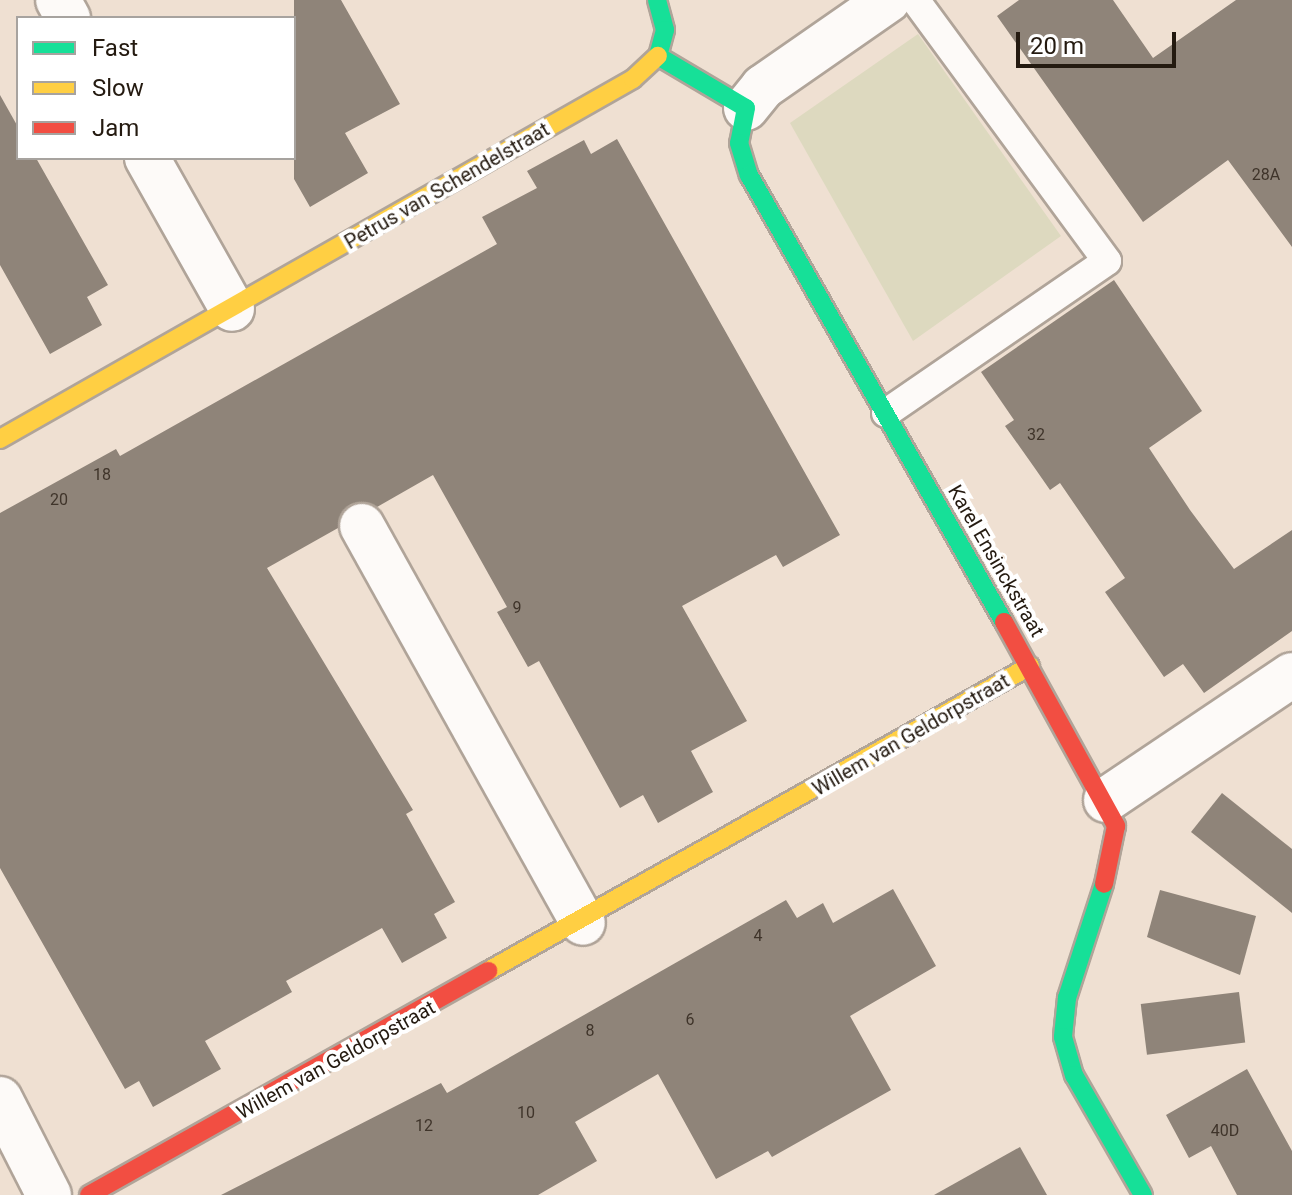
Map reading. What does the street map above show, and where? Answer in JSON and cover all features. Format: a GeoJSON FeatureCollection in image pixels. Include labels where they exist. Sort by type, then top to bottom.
{"type":"FeatureCollection","features":[{"type":"Feature","properties":{"kind":"street"},"geometry":{"type":"LineString","coordinates":[[657,0],[665,30],[658,56],[746,108],[763,87],[888,0]]}},
{"type":"Feature","properties":{"kind":"street","name":"Petrus van Schendelstraat"},"geometry":{"type":"LineString","coordinates":[[0,439],[620,86],[658,56]]}},
{"type":"Feature","properties":{"kind":"street","name":"Karel Ensinckstraat"},"geometry":{"type":"LineString","coordinates":[[746,108],[739,143],[749,175],[1106,800],[1116,826],[1114,853],[1067,998],[1063,1037],[1074,1075],[1143,1195]]}},
{"type":"Feature","properties":{"kind":"street"},"geometry":{"type":"LineString","coordinates":[[148,160],[232,309]]}},
{"type":"Feature","properties":{"kind":"street"},"geometry":{"type":"LineString","coordinates":[[362,526],[583,923]]}},
{"type":"Feature","properties":{"kind":"street","name":"Willem van Geldorpstraat"},"geometry":{"type":"LineString","coordinates":[[89,1195],[583,923],[1030,666]]}},
{"type":"Feature","properties":{"kind":"street"},"geometry":{"type":"LineString","coordinates":[[1106,800],[1292,675]]}},
{"type":"Feature","properties":{"kind":"street"},"geometry":{"type":"LineString","coordinates":[[0,1099],[49,1195]]}},
{"type":"Feature","properties":{"kind":"lane"},"geometry":{"type":"LineString","coordinates":[[886,413],[1107,261],[915,0]]}},
{"type":"Feature","properties":{"kind":"shaded area"},"geometry":{"type":"Polygon","coordinates":[[[918,34],[1061,236],[913,341],[790,123],[918,34]]]}},
{"type":"Feature","properties":{"kind":"building"},"geometry":{"type":"Polygon","coordinates":[[[294,0],[341,0],[400,104],[345,133],[368,173],[310,207],[294,179],[294,0]]]}},
{"type":"Feature","properties":{"kind":"building"},"geometry":{"type":"Polygon","coordinates":[[[1019,0],[1113,0],[1153,58],[1236,0],[1292,0],[1292,247],[1228,160],[1143,222],[997,16],[1019,0]]]}},
{"type":"Feature","properties":{"kind":"building"},"geometry":{"type":"Polygon","coordinates":[[[0,95],[16,123],[16,160],[37,160],[108,285],[87,297],[102,325],[50,354],[0,265],[0,95]]]}},
{"type":"Feature","properties":{"kind":"building"},"geometry":{"type":"Polygon","coordinates":[[[617,139],[840,535],[783,567],[776,555],[682,606],[747,721],[691,751],[713,792],[658,823],[643,795],[620,808],[539,661],[528,667],[497,612],[507,607],[433,475],[377,507],[351,504],[338,528],[267,568],[413,810],[406,814],[455,902],[434,914],[447,938],[402,963],[382,928],[286,981],[292,992],[205,1041],[221,1069],[153,1107],[139,1081],[125,1089],[0,868],[0,513],[116,449],[120,456],[497,244],[482,217],[537,188],[527,171],[584,140],[591,154],[617,139]]]}},
{"type":"Feature","properties":{"kind":"building"},"geometry":{"type":"Polygon","coordinates":[[[1114,280],[1202,411],[1149,448],[1190,510],[1234,569],[1292,530],[1292,631],[1204,693],[1183,664],[1164,677],[1105,592],[1125,578],[1060,483],[1050,490],[1005,426],[1014,420],[981,372],[1114,280]]]}},
{"type":"Feature","properties":{"kind":"building"},"geometry":{"type":"Polygon","coordinates":[[[1222,793],[1292,849],[1292,913],[1191,832],[1222,793]]]}},
{"type":"Feature","properties":{"kind":"building"},"geometry":{"type":"Polygon","coordinates":[[[893,889],[936,966],[850,1016],[891,1090],[772,1157],[768,1151],[716,1179],[658,1074],[575,1122],[597,1161],[538,1195],[221,1195],[441,1083],[447,1093],[786,900],[797,918],[823,903],[833,923],[893,889]]]}},
{"type":"Feature","properties":{"kind":"building"},"geometry":{"type":"Polygon","coordinates":[[[1160,890],[1256,916],[1240,975],[1147,937],[1160,890]]]}},
{"type":"Feature","properties":{"kind":"building"},"geometry":{"type":"Polygon","coordinates":[[[1239,992],[1245,1043],[1147,1055],[1141,1004],[1239,992]]]}},
{"type":"Feature","properties":{"kind":"building"},"geometry":{"type":"Polygon","coordinates":[[[1247,1069],[1292,1151],[1292,1195],[1237,1195],[1211,1146],[1189,1158],[1166,1115],[1247,1069]]]}},
{"type":"Feature","properties":{"kind":"building"},"geometry":{"type":"Polygon","coordinates":[[[1020,1147],[1047,1195],[934,1195],[1020,1147]]]}},
{"type":"Feature","properties":{"kind":"traffic: fast"},"geometry":{"type":"LineString","coordinates":[[657,0],[665,30],[658,56],[746,108],[739,143],[749,175],[1004,622]]}},
{"type":"Feature","properties":{"kind":"traffic: fast"},"geometry":{"type":"LineString","coordinates":[[1104,884],[1067,998],[1063,1037],[1074,1075],[1143,1195]]}},
{"type":"Feature","properties":{"kind":"traffic: slow"},"geometry":{"type":"LineString","coordinates":[[0,439],[633,79],[658,56]]}},
{"type":"Feature","properties":{"kind":"traffic: slow"},"geometry":{"type":"LineString","coordinates":[[488,971],[1030,666]]}},
{"type":"Feature","properties":{"kind":"traffic: jam"},"geometry":{"type":"LineString","coordinates":[[1004,622],[1116,826],[1104,884]]}},
{"type":"Feature","properties":{"kind":"traffic: jam"},"geometry":{"type":"LineString","coordinates":[[89,1195],[488,971]]}}]}
